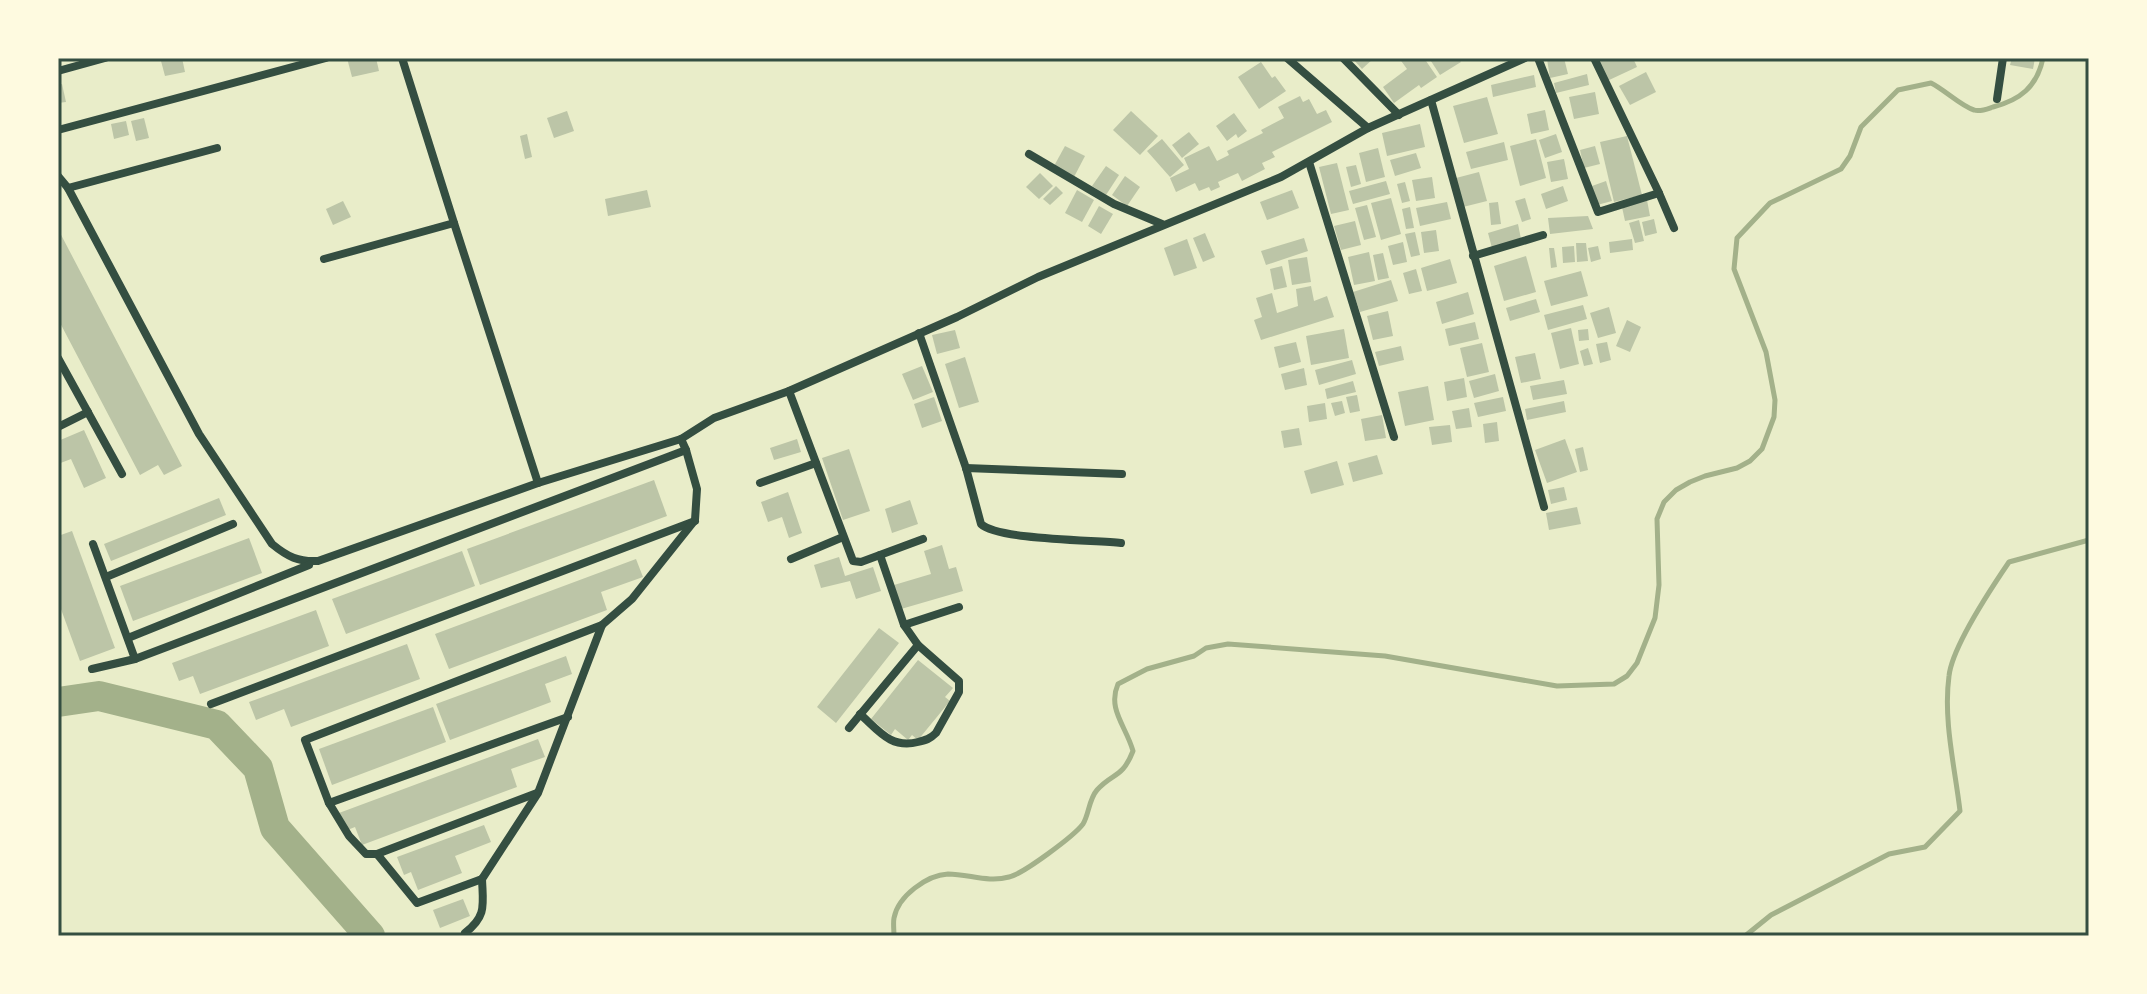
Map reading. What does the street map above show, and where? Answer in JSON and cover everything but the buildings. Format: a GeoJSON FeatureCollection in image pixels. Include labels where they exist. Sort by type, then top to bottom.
{"type":"FeatureCollection","features":[{"type":"Feature","properties":{"kind":"street"},"geometry":{"type":"LineString","coordinates":[[58,71],[105,58]]}},
{"type":"Feature","properties":{"kind":"street"},"geometry":{"type":"LineString","coordinates":[[58,130],[326,58]]}},
{"type":"Feature","properties":{"kind":"street"},"geometry":{"type":"LineString","coordinates":[[402,58],[538,483]]}},
{"type":"Feature","properties":{"kind":"street"},"geometry":{"type":"LineString","coordinates":[[1287,58],[1368,128]]}},
{"type":"Feature","properties":{"kind":"street"},"geometry":{"type":"LineString","coordinates":[[1343,58],[1399,115]]}},
{"type":"Feature","properties":{"kind":"street"},"geometry":{"type":"LineString","coordinates":[[128,638],[318,561],[538,483],[681,439],[714,418],[789,391],[1038,277],[1281,177],[1368,128],[1525,58]]}},
{"type":"Feature","properties":{"kind":"street"},"geometry":{"type":"LineString","coordinates":[[1538,58],[1596,210],[1603,211],[1659,193]]}},
{"type":"Feature","properties":{"kind":"street"},"geometry":{"type":"LineString","coordinates":[[1594,58],[1674,228]]}},
{"type":"Feature","properties":{"kind":"street"},"geometry":{"type":"LineString","coordinates":[[1997,99],[2003,58]]}},
{"type":"Feature","properties":{"kind":"street"},"geometry":{"type":"LineString","coordinates":[[1431,100],[1544,507]]}},
{"type":"Feature","properties":{"kind":"street"},"geometry":{"type":"LineString","coordinates":[[68,188],[217,148]]}},
{"type":"Feature","properties":{"kind":"street"},"geometry":{"type":"LineString","coordinates":[[1029,154],[1114,204],[1163,224]]}},
{"type":"Feature","properties":{"kind":"street"},"geometry":{"type":"LineString","coordinates":[[1309,162],[1394,437]]}},
{"type":"Feature","properties":{"kind":"street"},"geometry":{"type":"LineString","coordinates":[[58,176],[68,188],[199,434],[272,544],[287,556],[302,562],[318,561]]}},
{"type":"Feature","properties":{"kind":"street"},"geometry":{"type":"LineString","coordinates":[[324,259],[454,223]]}},
{"type":"Feature","properties":{"kind":"street"},"geometry":{"type":"LineString","coordinates":[[1473,256],[1543,235]]}},
{"type":"Feature","properties":{"kind":"street"},"geometry":{"type":"LineString","coordinates":[[919,333],[966,468],[981,524],[988,530],[1121,543]]}},
{"type":"Feature","properties":{"kind":"street"},"geometry":{"type":"LineString","coordinates":[[58,358],[122,474]]}},
{"type":"Feature","properties":{"kind":"street"},"geometry":{"type":"LineString","coordinates":[[789,391],[853,561],[861,562],[923,539]]}},
{"type":"Feature","properties":{"kind":"street"},"geometry":{"type":"LineString","coordinates":[[58,427],[88,412]]}},
{"type":"Feature","properties":{"kind":"street"},"geometry":{"type":"LineString","coordinates":[[538,793],[377,854],[366,854],[349,836],[329,803],[305,740],[602,625],[632,599],[695,520],[697,489],[681,439]]}},
{"type":"Feature","properties":{"kind":"street"},"geometry":{"type":"LineString","coordinates":[[92,669],[135,659],[686,450]]}},
{"type":"Feature","properties":{"kind":"street"},"geometry":{"type":"LineString","coordinates":[[760,483],[816,463]]}},
{"type":"Feature","properties":{"kind":"street"},"geometry":{"type":"LineString","coordinates":[[966,468],[1122,474]]}},
{"type":"Feature","properties":{"kind":"street"},"geometry":{"type":"LineString","coordinates":[[211,704],[695,520]]}},
{"type":"Feature","properties":{"kind":"street"},"geometry":{"type":"LineString","coordinates":[[106,577],[233,524]]}},
{"type":"Feature","properties":{"kind":"street"},"geometry":{"type":"LineString","coordinates":[[791,559],[843,537]]}},
{"type":"Feature","properties":{"kind":"street"},"geometry":{"type":"LineString","coordinates":[[93,544],[135,659]]}},
{"type":"Feature","properties":{"kind":"street"},"geometry":{"type":"LineString","coordinates":[[860,714],[898,744],[930,739],[959,692],[959,681],[918,645],[904,625],[880,555]]}},
{"type":"Feature","properties":{"kind":"street"},"geometry":{"type":"LineString","coordinates":[[904,625],[959,607]]}},
{"type":"Feature","properties":{"kind":"street"},"geometry":{"type":"LineString","coordinates":[[465,933],[476,925],[483,911],[482,879],[538,793],[602,625]]}},
{"type":"Feature","properties":{"kind":"street"},"geometry":{"type":"LineString","coordinates":[[849,728],[918,645]]}},
{"type":"Feature","properties":{"kind":"street"},"geometry":{"type":"LineString","coordinates":[[329,803],[568,717]]}},
{"type":"Feature","properties":{"kind":"street"},"geometry":{"type":"LineString","coordinates":[[377,854],[417,903],[482,879]]}},
{"type":"Feature","properties":{"kind":"waterway"},"geometry":{"type":"LineString","coordinates":[[894,936],[894,920],[901,902],[931,878],[948,874],[994,879],[1009,877],[1036,862],[1078,830],[1094,794],[1121,771],[1133,751],[1116,710],[1118,684],[1147,669],[1194,656],[1206,648],[1228,644],[1385,656],[1557,686],[1614,684],[1627,676],[1637,663],[1655,618],[1659,585],[1657,519],[1664,502],[1690,482],[1750,461],[1762,449],[1774,417],[1775,400],[1766,352],[1734,269],[1737,238],[1770,203],[1841,169],[1850,156],[1861,127],[1898,90],[1931,83],[1969,108],[1984,110],[2026,91],[2036,77],[2043,58]]}},
{"type":"Feature","properties":{"kind":"waterway"},"geometry":{"type":"LineString","coordinates":[[1745,936],[1771,915],[1889,854],[1925,847],[1960,811],[1947,710],[1949,676],[1957,649],[2009,562],[2089,540]]}},
{"type":"Feature","properties":{"kind":"waterway"},"geometry":{"type":"LineString","coordinates":[[58,702],[99,696],[217,725],[258,768],[275,828],[370,936]]}}]}
